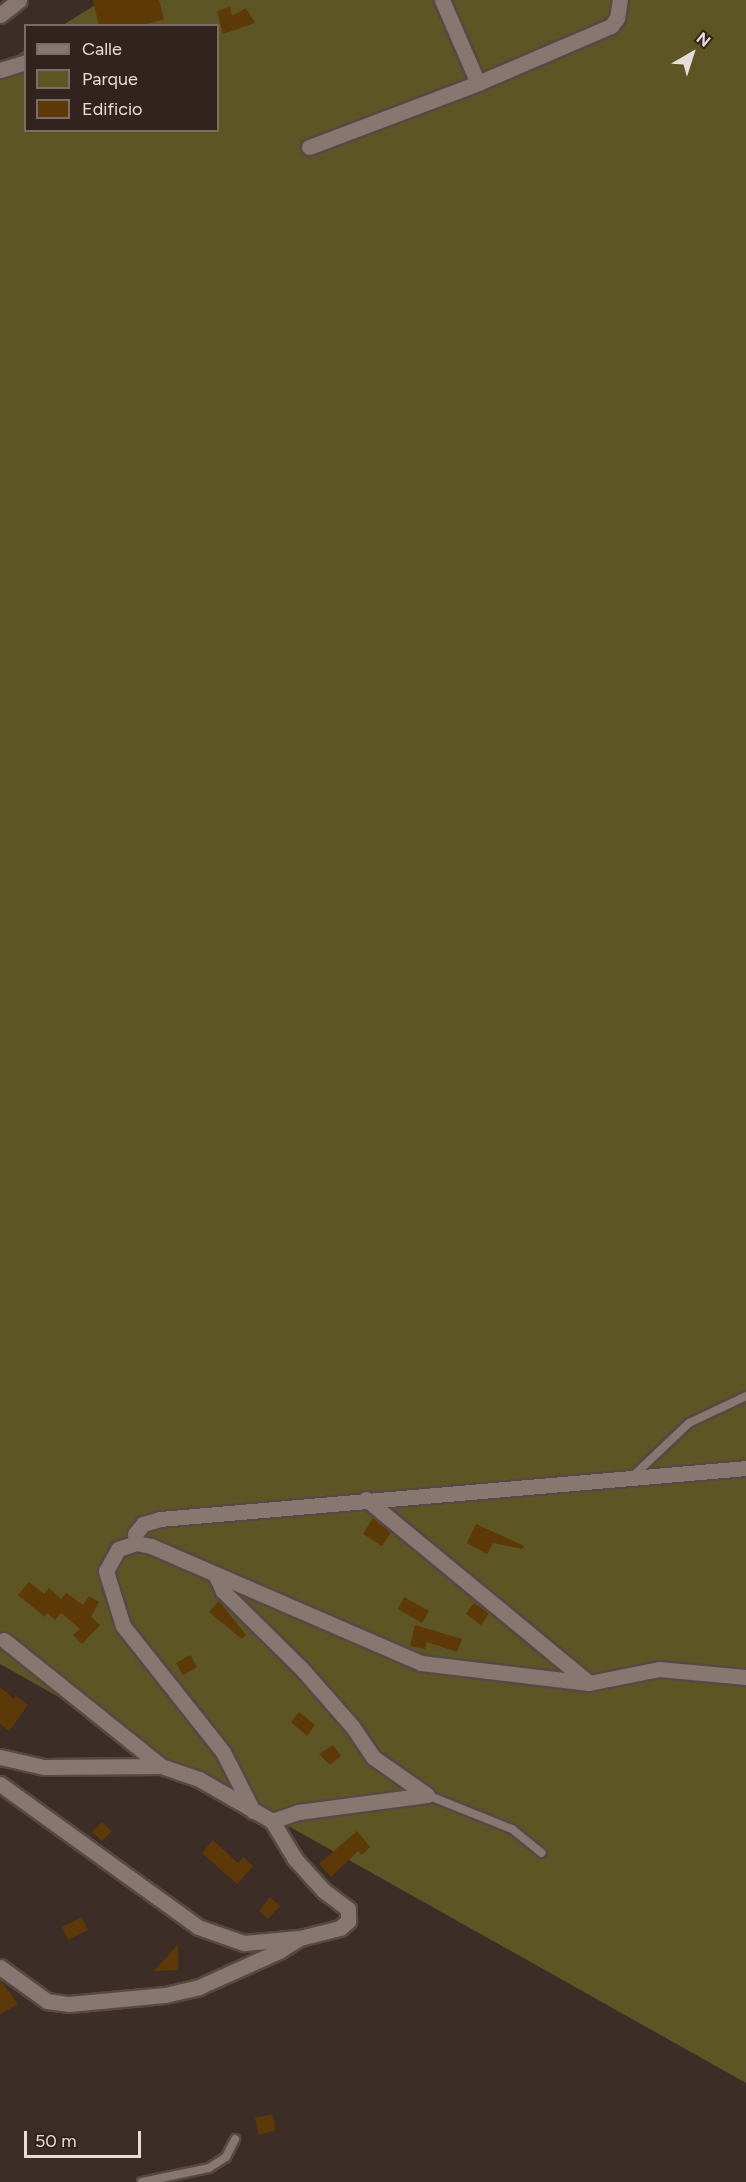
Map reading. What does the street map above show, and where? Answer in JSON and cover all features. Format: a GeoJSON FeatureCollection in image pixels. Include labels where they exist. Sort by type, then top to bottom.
{"type":"FeatureCollection","features":[{"type":"Feature","properties":{"kind":"street"},"geometry":{"type":"LineString","coordinates":[[0,15],[19,0]]}},
{"type":"Feature","properties":{"kind":"street"},"geometry":{"type":"LineString","coordinates":[[442,0],[478,83]]}},
{"type":"Feature","properties":{"kind":"street"},"geometry":{"type":"LineString","coordinates":[[309,147],[478,83],[611,26],[617,18],[620,0]]}},
{"type":"Feature","properties":{"kind":"street"},"geometry":{"type":"LineString","coordinates":[[0,70],[24,63]]}},
{"type":"Feature","properties":{"kind":"street"},"geometry":{"type":"LineString","coordinates":[[136,1543],[135,1534],[143,1524],[160,1519],[366,1499],[746,1468]]}},
{"type":"Feature","properties":{"kind":"street"},"geometry":{"type":"LineString","coordinates":[[366,1499],[589,1683]]}},
{"type":"Feature","properties":{"kind":"street"},"geometry":{"type":"LineString","coordinates":[[253,1811],[223,1752],[123,1626],[106,1571],[118,1549],[136,1543],[215,1574],[421,1663],[589,1683],[659,1669],[746,1677]]}},
{"type":"Feature","properties":{"kind":"street"},"geometry":{"type":"LineString","coordinates":[[215,1574],[223,1591],[301,1668],[352,1726],[373,1757],[427,1795]]}},
{"type":"Feature","properties":{"kind":"street"},"geometry":{"type":"LineString","coordinates":[[4,1640],[161,1766]]}},
{"type":"Feature","properties":{"kind":"street"},"geometry":{"type":"LineString","coordinates":[[0,1757],[44,1767],[161,1766],[199,1779],[272,1821],[295,1859],[323,1890],[348,1909],[348,1921],[339,1928],[300,1938],[244,1942],[198,1928],[0,1784]]}},
{"type":"Feature","properties":{"kind":"street"},"geometry":{"type":"LineString","coordinates":[[272,1821],[298,1812],[427,1795]]}},
{"type":"Feature","properties":{"kind":"street"},"geometry":{"type":"LineString","coordinates":[[0,1966],[20,1984],[58,2003],[165,1995],[208,1983],[279,1951],[300,1938]]}},
{"type":"Feature","properties":{"kind":"lane"},"geometry":{"type":"LineString","coordinates":[[632,1477],[689,1423],[746,1396]]}},
{"type":"Feature","properties":{"kind":"lane"},"geometry":{"type":"LineString","coordinates":[[427,1795],[512,1829],[542,1853]]}},
{"type":"Feature","properties":{"kind":"lane"},"geometry":{"type":"LineString","coordinates":[[142,2182],[217,2164],[235,2139]]}},
{"type":"Feature","properties":{"kind":"green space"},"geometry":{"type":"Polygon","coordinates":[[[103,0],[746,0],[746,2083],[0,1664],[0,67],[24,51],[24,132],[219,132],[219,24],[65,24],[103,0]]]}},
{"type":"Feature","properties":{"kind":"building"},"geometry":{"type":"Polygon","coordinates":[[[93,0],[159,0],[164,19],[147,24],[99,24],[93,0]]]}},
{"type":"Feature","properties":{"kind":"building"},"geometry":{"type":"Polygon","coordinates":[[[230,7],[232,16],[246,8],[255,23],[223,34],[217,11],[230,7]]]}},
{"type":"Feature","properties":{"kind":"building"},"geometry":{"type":"Polygon","coordinates":[[[373,1518],[391,1532],[382,1546],[363,1534],[373,1518]]]}},
{"type":"Feature","properties":{"kind":"building"},"geometry":{"type":"Polygon","coordinates":[[[476,1524],[524,1546],[522,1549],[493,1543],[487,1554],[467,1543],[476,1524]]]}},
{"type":"Feature","properties":{"kind":"building"},"geometry":{"type":"Polygon","coordinates":[[[29,1582],[44,1594],[49,1588],[61,1599],[66,1593],[83,1605],[89,1596],[99,1602],[91,1617],[100,1625],[82,1644],[73,1635],[80,1629],[61,1613],[55,1620],[47,1613],[45,1617],[18,1595],[29,1582]]]}},
{"type":"Feature","properties":{"kind":"building"},"geometry":{"type":"Polygon","coordinates":[[[404,1597],[429,1611],[422,1623],[398,1609],[404,1597]]]}},
{"type":"Feature","properties":{"kind":"building"},"geometry":{"type":"Polygon","coordinates":[[[219,1601],[246,1635],[242,1639],[209,1612],[219,1601]]]}},
{"type":"Feature","properties":{"kind":"building"},"geometry":{"type":"Polygon","coordinates":[[[474,1603],[489,1613],[481,1625],[466,1614],[474,1603]]]}},
{"type":"Feature","properties":{"kind":"building"},"geometry":{"type":"Polygon","coordinates":[[[415,1625],[462,1639],[457,1652],[427,1642],[425,1649],[410,1646],[415,1625]]]}},
{"type":"Feature","properties":{"kind":"building"},"geometry":{"type":"Polygon","coordinates":[[[190,1655],[197,1667],[183,1675],[176,1663],[190,1655]]]}},
{"type":"Feature","properties":{"kind":"building"},"geometry":{"type":"Polygon","coordinates":[[[0,1687],[14,1699],[16,1696],[28,1705],[9,1731],[0,1724],[0,1687]]]}},
{"type":"Feature","properties":{"kind":"building"},"geometry":{"type":"Polygon","coordinates":[[[299,1712],[315,1725],[307,1736],[291,1722],[299,1712]]]}},
{"type":"Feature","properties":{"kind":"building"},"geometry":{"type":"Polygon","coordinates":[[[333,1745],[341,1756],[330,1765],[319,1754],[333,1745]]]}},
{"type":"Feature","properties":{"kind":"building"},"geometry":{"type":"Polygon","coordinates":[[[102,1822],[112,1831],[102,1841],[92,1832],[102,1822]]]}},
{"type":"Feature","properties":{"kind":"building"},"geometry":{"type":"Polygon","coordinates":[[[357,1831],[370,1847],[362,1855],[358,1851],[331,1877],[319,1864],[357,1831]]]}},
{"type":"Feature","properties":{"kind":"building"},"geometry":{"type":"Polygon","coordinates":[[[213,1840],[238,1863],[243,1857],[253,1866],[237,1884],[202,1853],[213,1840]]]}},
{"type":"Feature","properties":{"kind":"building"},"geometry":{"type":"Polygon","coordinates":[[[270,1897],[280,1906],[268,1919],[259,1911],[270,1897]]]}},
{"type":"Feature","properties":{"kind":"building"},"geometry":{"type":"Polygon","coordinates":[[[82,1917],[88,1930],[68,1940],[62,1927],[82,1917]]]}},
{"type":"Feature","properties":{"kind":"building"},"geometry":{"type":"Polygon","coordinates":[[[178,1944],[178,1970],[154,1971],[178,1944]]]}},
{"type":"Feature","properties":{"kind":"building"},"geometry":{"type":"Polygon","coordinates":[[[0,1979],[18,2004],[0,2014],[0,1979]]]}},
{"type":"Feature","properties":{"kind":"building"},"geometry":{"type":"Polygon","coordinates":[[[272,2114],[276,2130],[259,2135],[255,2118],[272,2114]]]}}]}
